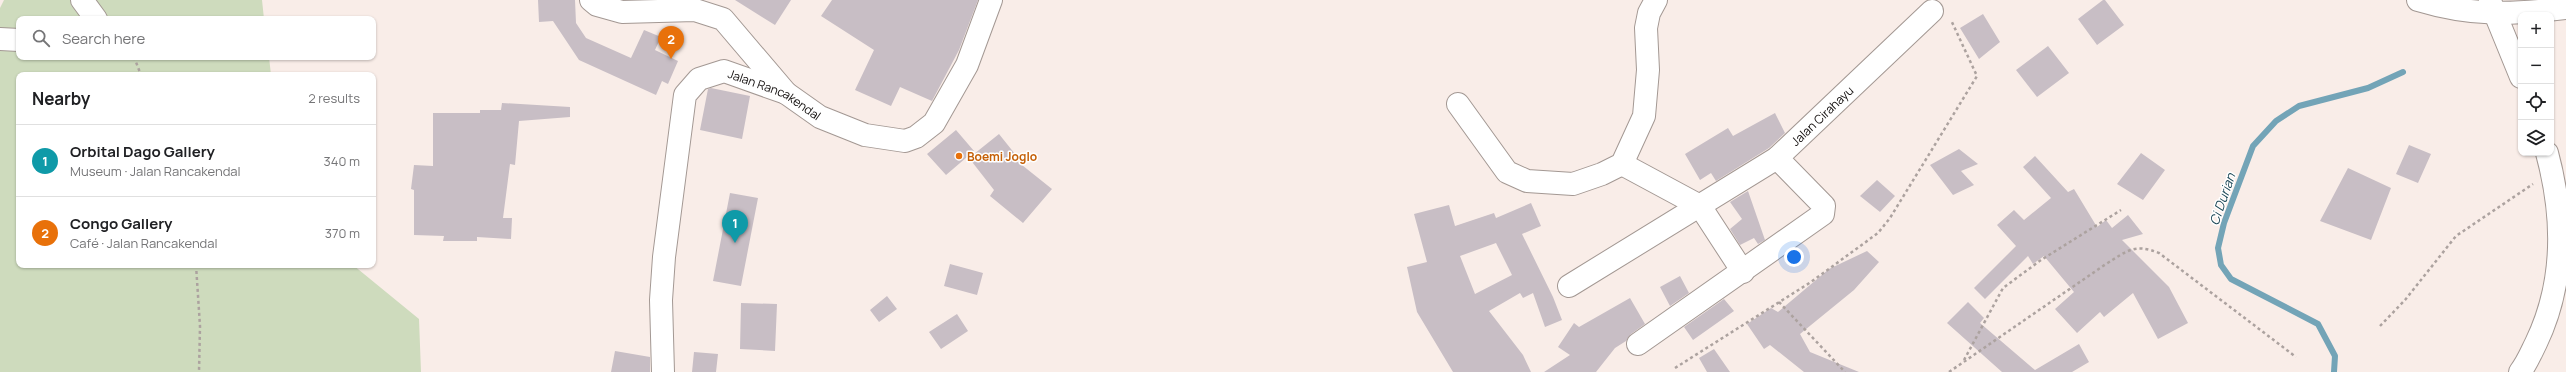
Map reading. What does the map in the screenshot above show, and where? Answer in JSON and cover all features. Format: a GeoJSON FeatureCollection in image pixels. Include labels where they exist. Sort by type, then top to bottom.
{"type":"FeatureCollection","features":[{"type":"Feature","properties":{"kind":"street"},"geometry":{"type":"LineString","coordinates":[[82,0],[94,16]]}},
{"type":"Feature","properties":{"kind":"street"},"geometry":{"type":"LineString","coordinates":[[591,0],[597,5],[622,12],[695,10],[723,19],[786,93]]}},
{"type":"Feature","properties":{"kind":"street","name":"Jalan Rancakendal"},"geometry":{"type":"LineString","coordinates":[[663,372],[661,300],[664,257],[685,95],[699,79],[724,71],[786,93],[820,117],[865,135],[893,141],[905,141],[916,137],[934,123],[967,64],[991,0]]}},
{"type":"Feature","properties":{"kind":"street"},"geometry":{"type":"LineString","coordinates":[[1458,104],[1507,172],[1527,181],[1573,184],[1602,174],[1622,164],[1644,116],[1648,70],[1646,28],[1649,13],[1656,0]]}},
{"type":"Feature","properties":{"kind":"street"},"geometry":{"type":"LineString","coordinates":[[2418,0],[2454,9],[2492,7],[2519,14],[2566,8]]}},
{"type":"Feature","properties":{"kind":"street"},"geometry":{"type":"LineString","coordinates":[[2492,7],[2518,70]]}},
{"type":"Feature","properties":{"kind":"street","name":"Jalan Cirahayu"},"geometry":{"type":"LineString","coordinates":[[1569,286],[1777,158],[1932,10]]}},
{"type":"Feature","properties":{"kind":"street"},"geometry":{"type":"LineString","coordinates":[[0,39],[16,40]]}},
{"type":"Feature","properties":{"kind":"street"},"geometry":{"type":"LineString","coordinates":[[1638,344],[1743,272],[1824,211],[1824,206],[1777,158]]}},
{"type":"Feature","properties":{"kind":"street"},"geometry":{"type":"LineString","coordinates":[[2520,372],[2545,326],[2558,278],[2560,252],[2559,220],[2549,162]]}},
{"type":"Feature","properties":{"kind":"street"},"geometry":{"type":"LineString","coordinates":[[1622,164],[1700,206],[1743,272]]}},
{"type":"Feature","properties":{"kind":"path"},"geometry":{"type":"LineString","coordinates":[[1676,368],[1811,282],[1878,233],[1890,218],[1977,76],[1947,12],[1941,9],[1932,10]]}},
{"type":"Feature","properties":{"kind":"path"},"geometry":{"type":"LineString","coordinates":[[135,60],[140,72]]}},
{"type":"Feature","properties":{"kind":"path"},"geometry":{"type":"LineString","coordinates":[[2380,326],[2405,300],[2456,236],[2549,162]]}},
{"type":"Feature","properties":{"kind":"path"},"geometry":{"type":"LineString","coordinates":[[1964,360],[2004,288],[2041,260],[2121,210]]}},
{"type":"Feature","properties":{"kind":"path"},"geometry":{"type":"LineString","coordinates":[[1949,372],[1964,360],[2106,264],[2134,248],[2144,247],[2159,253],[2296,357]]}},
{"type":"Feature","properties":{"kind":"path"},"geometry":{"type":"LineString","coordinates":[[196,268],[200,326],[199,372]]}},
{"type":"Feature","properties":{"kind":"path"},"geometry":{"type":"LineString","coordinates":[[1779,302],[1845,372]]}},
{"type":"Feature","properties":{"kind":"green space"},"geometry":{"type":"Polygon","coordinates":[[[4,0],[262,0],[264,16],[16,16],[16,60],[269,60],[271,72],[16,72],[16,268],[357,268],[419,319],[421,372],[0,372],[0,8],[4,0]]]}},
{"type":"Feature","properties":{"kind":"building"},"geometry":{"type":"Polygon","coordinates":[[[538,0],[575,0],[576,23],[586,38],[631,58],[644,30],[661,37],[655,50],[678,61],[668,84],[662,81],[656,95],[579,60],[553,21],[539,22],[538,0]]]}},
{"type":"Feature","properties":{"kind":"building"},"geometry":{"type":"Polygon","coordinates":[[[735,0],[791,0],[775,25],[735,0]]]}},
{"type":"Feature","properties":{"kind":"building"},"geometry":{"type":"Polygon","coordinates":[[[832,0],[978,0],[959,50],[932,101],[900,87],[891,106],[855,90],[874,50],[821,16],[832,0]]]}},
{"type":"Feature","properties":{"kind":"building"},"geometry":{"type":"Polygon","coordinates":[[[2105,0],[2124,25],[2097,45],[2078,19],[2105,0]]]}},
{"type":"Feature","properties":{"kind":"building"},"geometry":{"type":"Polygon","coordinates":[[[1983,14],[2000,42],[1979,59],[1960,28],[1983,14]]]}},
{"type":"Feature","properties":{"kind":"building"},"geometry":{"type":"Polygon","coordinates":[[[2048,46],[2069,73],[2037,97],[2016,70],[2048,46]]]}},
{"type":"Feature","properties":{"kind":"building"},"geometry":{"type":"Polygon","coordinates":[[[711,88],[750,96],[742,139],[700,130],[708,89],[711,88]]]}},
{"type":"Feature","properties":{"kind":"building"},"geometry":{"type":"Polygon","coordinates":[[[502,103],[570,107],[570,117],[519,121],[515,165],[510,164],[503,218],[512,218],[511,239],[477,237],[477,241],[443,241],[444,236],[414,235],[414,190],[411,189],[414,165],[433,166],[433,113],[480,113],[480,110],[501,110],[502,103]]]}},
{"type":"Feature","properties":{"kind":"building"},"geometry":{"type":"Polygon","coordinates":[[[1775,113],[1785,133],[1769,148],[1716,181],[1711,173],[1700,180],[1685,154],[1728,128],[1733,136],[1775,113]]]}},
{"type":"Feature","properties":{"kind":"building"},"geometry":{"type":"Polygon","coordinates":[[[956,130],[974,151],[946,175],[927,154],[956,130]]]}},
{"type":"Feature","properties":{"kind":"building"},"geometry":{"type":"Polygon","coordinates":[[[999,134],[1015,154],[1012,157],[1052,189],[1023,223],[990,196],[994,190],[969,158],[999,134]]]}},
{"type":"Feature","properties":{"kind":"building"},"geometry":{"type":"Polygon","coordinates":[[[2409,145],[2431,154],[2418,183],[2396,174],[2409,145]]]}},
{"type":"Feature","properties":{"kind":"building"},"geometry":{"type":"Polygon","coordinates":[[[1959,149],[1978,164],[1961,171],[1974,185],[1953,195],[1930,165],[1959,149]]]}},
{"type":"Feature","properties":{"kind":"building"},"geometry":{"type":"Polygon","coordinates":[[[2141,153],[2165,170],[2143,200],[2117,184],[2141,153]]]}},
{"type":"Feature","properties":{"kind":"building"},"geometry":{"type":"Polygon","coordinates":[[[2035,156],[2068,192],[2074,189],[2097,227],[2106,220],[2112,228],[2128,215],[2143,234],[2122,240],[2169,287],[2188,323],[2158,339],[2133,293],[2104,317],[2100,312],[2077,333],[2055,309],[2074,292],[2044,256],[2033,264],[2028,256],[1985,299],[1974,288],[2016,246],[1997,225],[2014,210],[2024,220],[2051,198],[2023,167],[2035,156]]]}},
{"type":"Feature","properties":{"kind":"building"},"geometry":{"type":"Polygon","coordinates":[[[2348,168],[2391,188],[2371,240],[2320,221],[2348,168]]]}},
{"type":"Feature","properties":{"kind":"building"},"geometry":{"type":"Polygon","coordinates":[[[1877,180],[1895,196],[1880,212],[1860,196],[1877,180]]]}},
{"type":"Feature","properties":{"kind":"building"},"geometry":{"type":"Polygon","coordinates":[[[1748,191],[1765,240],[1758,244],[1754,238],[1740,245],[1730,229],[1742,219],[1730,202],[1748,191]]]}},
{"type":"Feature","properties":{"kind":"building"},"geometry":{"type":"Polygon","coordinates":[[[730,193],[758,198],[741,286],[713,281],[730,193]]]}},
{"type":"Feature","properties":{"kind":"building"},"geometry":{"type":"Polygon","coordinates":[[[1531,203],[1541,226],[1522,234],[1553,297],[1562,320],[1545,327],[1533,293],[1523,298],[1520,293],[1489,311],[1523,355],[1531,372],[1453,372],[1417,312],[1407,267],[1427,262],[1414,214],[1449,205],[1455,226],[1494,213],[1496,218],[1531,203]],[[1496,243],[1460,256],[1475,294],[1512,275],[1496,243]]]}},
{"type":"Feature","properties":{"kind":"building"},"geometry":{"type":"Polygon","coordinates":[[[1867,251],[1879,262],[1854,290],[1800,334],[1810,352],[1859,372],[1804,372],[1770,345],[1764,349],[1747,324],[1771,308],[1778,312],[1829,269],[1867,251]]]}},
{"type":"Feature","properties":{"kind":"building"},"geometry":{"type":"Polygon","coordinates":[[[950,264],[983,273],[977,295],[944,286],[950,264]]]}},
{"type":"Feature","properties":{"kind":"building"},"geometry":{"type":"Polygon","coordinates":[[[1680,276],[1689,293],[1670,306],[1660,287],[1680,276]]]}},
{"type":"Feature","properties":{"kind":"building"},"geometry":{"type":"Polygon","coordinates":[[[887,296],[897,309],[879,322],[870,310],[887,296]]]}},
{"type":"Feature","properties":{"kind":"building"},"geometry":{"type":"Polygon","coordinates":[[[1630,298],[1645,324],[1631,334],[1626,341],[1615,348],[1596,372],[1544,372],[1570,355],[1558,347],[1574,323],[1579,327],[1630,298]]]}},
{"type":"Feature","properties":{"kind":"building"},"geometry":{"type":"Polygon","coordinates":[[[1724,299],[1734,311],[1693,340],[1684,327],[1724,299]]]}},
{"type":"Feature","properties":{"kind":"building"},"geometry":{"type":"Polygon","coordinates":[[[1968,302],[1984,318],[1980,323],[2035,370],[2079,344],[2089,362],[2072,372],[2002,372],[1947,323],[1968,302]]]}},
{"type":"Feature","properties":{"kind":"building"},"geometry":{"type":"Polygon","coordinates":[[[741,303],[777,304],[775,351],[740,349],[741,303]]]}},
{"type":"Feature","properties":{"kind":"building"},"geometry":{"type":"Polygon","coordinates":[[[957,314],[968,331],[941,349],[929,332],[957,314]]]}},
{"type":"Feature","properties":{"kind":"building"},"geometry":{"type":"Polygon","coordinates":[[[1714,349],[1730,372],[1707,372],[1699,358],[1714,349]]]}},
{"type":"Feature","properties":{"kind":"building"},"geometry":{"type":"Polygon","coordinates":[[[615,351],[650,357],[650,372],[611,372],[615,351]]]}},
{"type":"Feature","properties":{"kind":"building"},"geometry":{"type":"Polygon","coordinates":[[[694,352],[718,354],[716,372],[692,372],[694,352]]]}},
{"type":"Feature","properties":{"kind":"waterway","name":"Ci Durian"},"geometry":{"type":"LineString","coordinates":[[2334,372],[2335,356],[2318,324],[2231,279],[2221,265],[2218,248],[2224,223],[2253,146],[2276,121],[2299,106],[2368,88],[2403,72]]}},
{"type":"Feature","properties":{"kind":"place","name":"Congo Gallery"},"geometry":{"type":"Point","coordinates":[671,59]}},
{"type":"Feature","properties":{"kind":"place","name":"Boemi Joglo"},"geometry":{"type":"Point","coordinates":[959,156]}},
{"type":"Feature","properties":{"kind":"place","name":"Orbital Dago Gallery"},"geometry":{"type":"Point","coordinates":[735,243]}}]}
